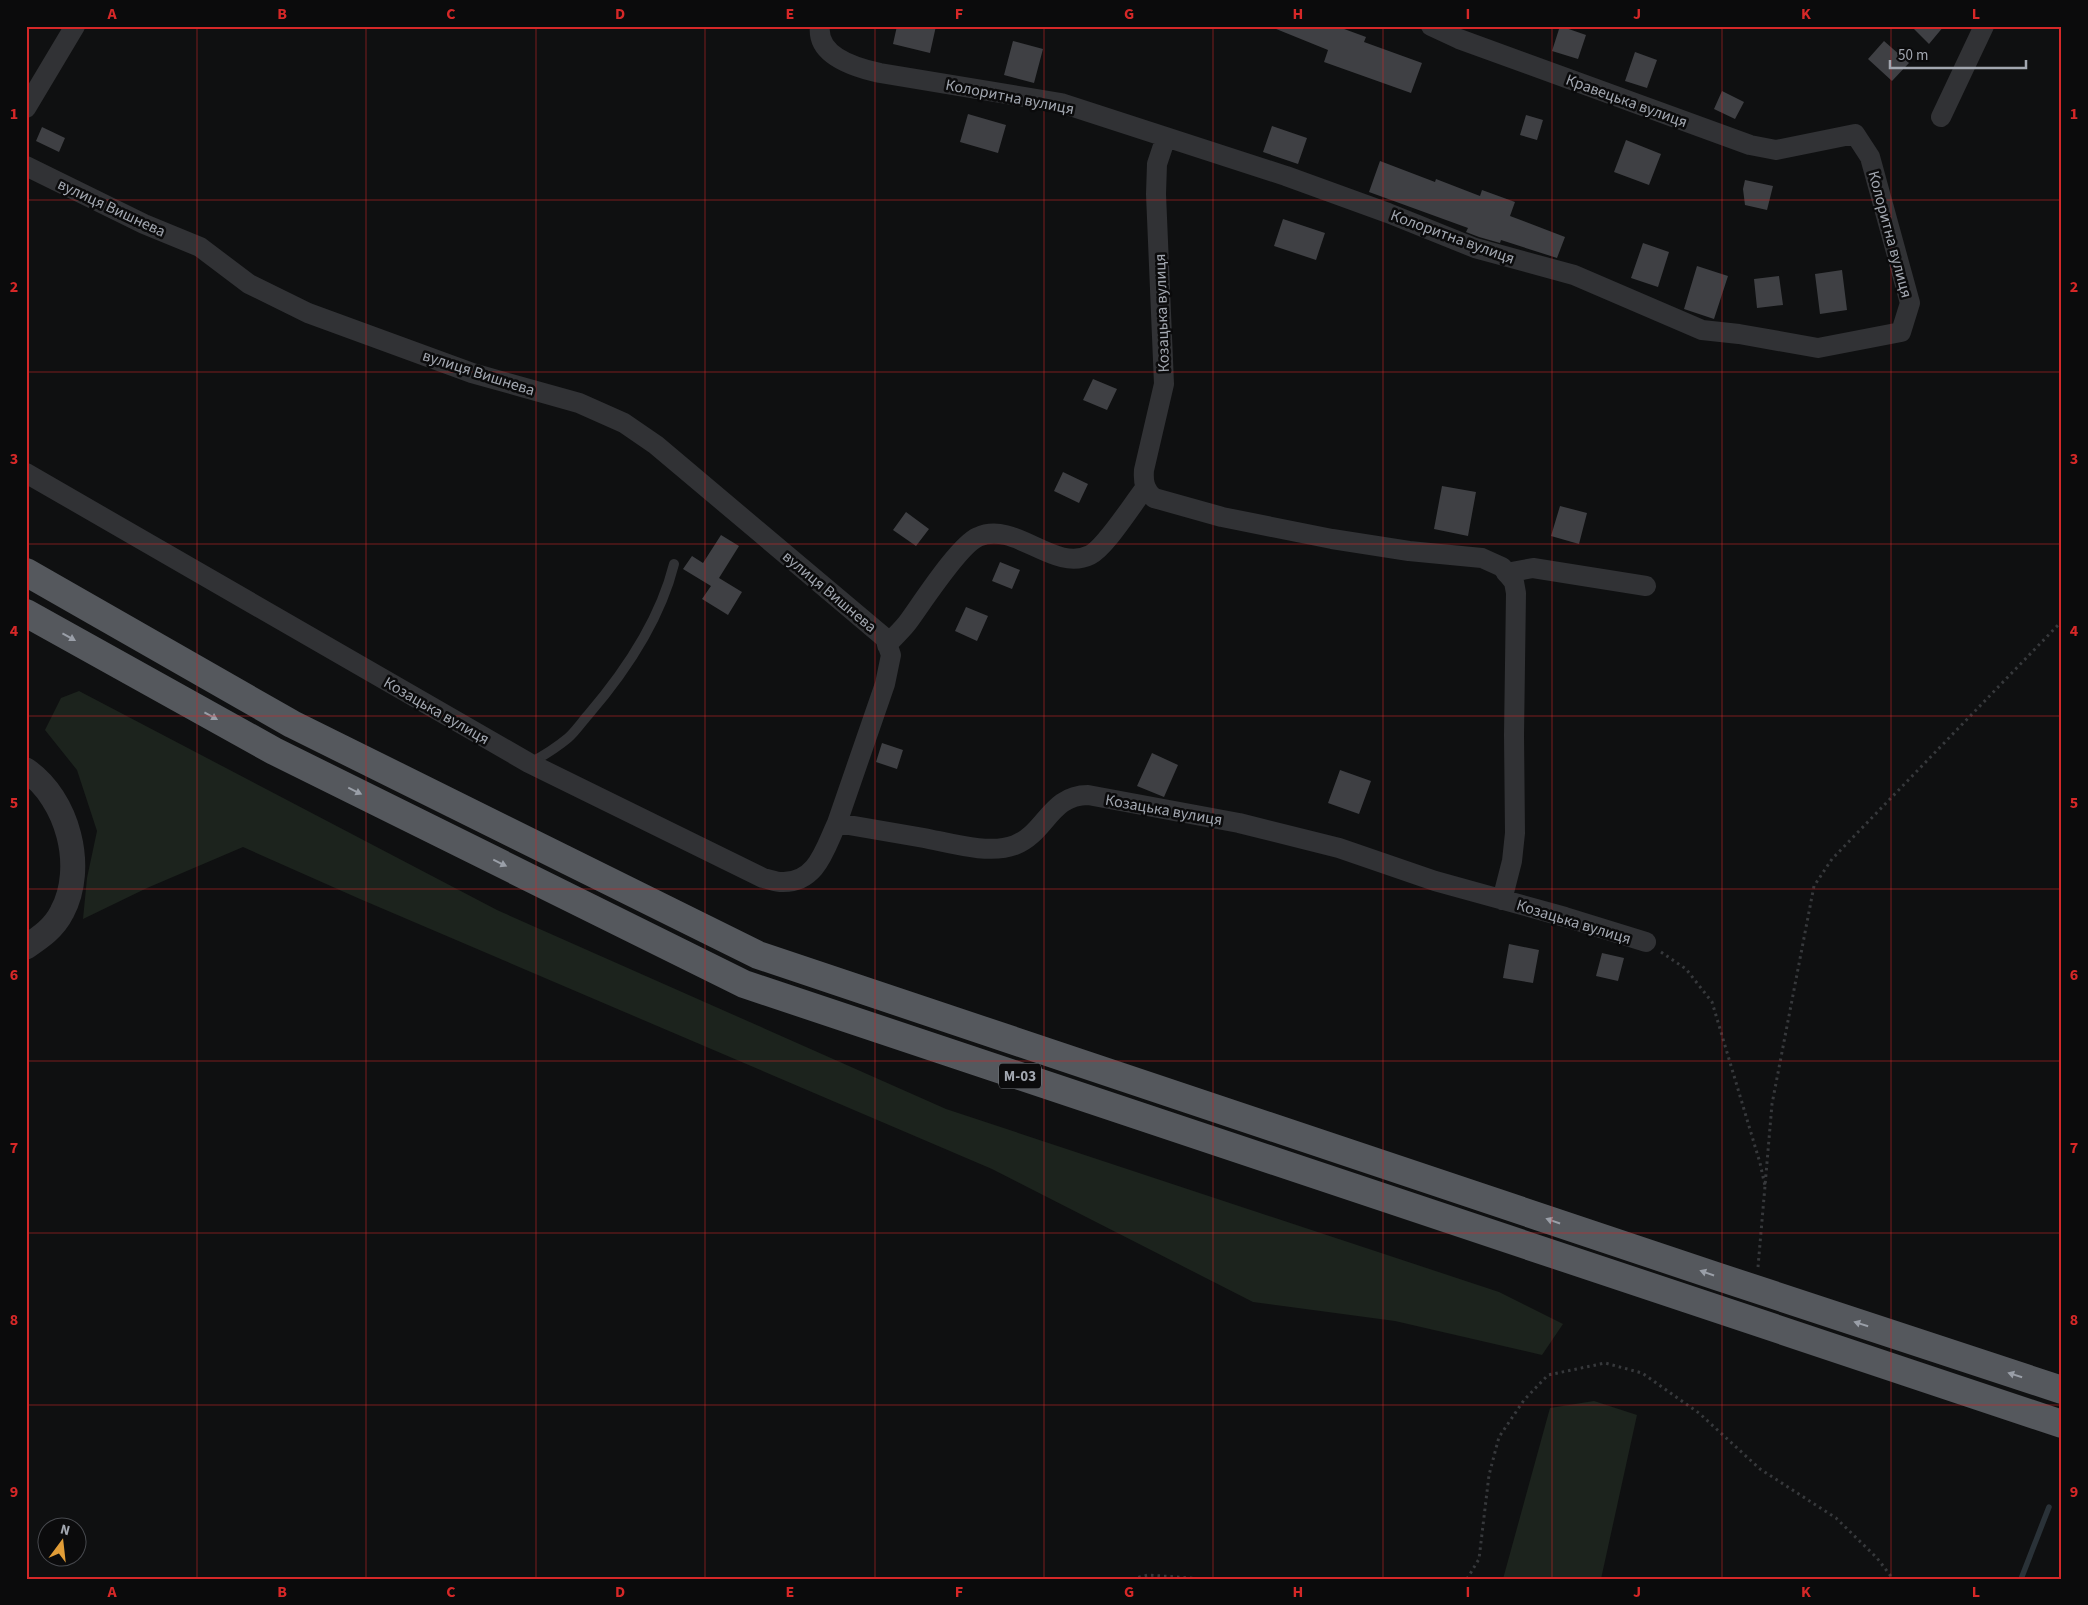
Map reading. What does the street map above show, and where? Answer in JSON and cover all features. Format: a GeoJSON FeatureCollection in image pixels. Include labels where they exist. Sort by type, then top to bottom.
{"type":"FeatureCollection","features":[{"type":"Feature","properties":{"kind":"highway","name":"М-03"},"geometry":{"type":"LineString","coordinates":[[26,572],[292,724],[758,954],[1757,1290],[2062,1390]]}},
{"type":"Feature","properties":{"kind":"highway","name":"М-03"},"geometry":{"type":"LineString","coordinates":[[26,613],[274,751],[744,984],[2062,1424]]}},
{"type":"Feature","properties":{"kind":"street"},"geometry":{"type":"LineString","coordinates":[[26,108],[75,26]]}},
{"type":"Feature","properties":{"kind":"street","name":"Кравецька вулиця"},"geometry":{"type":"LineString","coordinates":[[1431,26],[1750,145],[1776,150],[1828,140]]}},
{"type":"Feature","properties":{"kind":"street"},"geometry":{"type":"LineString","coordinates":[[1941,117],[1984,26]]}},
{"type":"Feature","properties":{"kind":"street","name":"Колоритна вулиця"},"geometry":{"type":"LineString","coordinates":[[819,29],[827,48],[853,67],[1061,102],[1296,180],[1388,213],[1475,248],[1574,275],[1702,330],[1739,334],[1818,348],[1900,332],[1910,303],[1870,157],[1856,134],[1828,140]]}},
{"type":"Feature","properties":{"kind":"street","name":"Козацька вулиця"},"geometry":{"type":"LineString","coordinates":[[1146,487],[1143,482],[1144,470],[1164,384],[1156,194],[1157,164],[1166,137]]}},
{"type":"Feature","properties":{"kind":"street","name":"вулиця Вишнева"},"geometry":{"type":"LineString","coordinates":[[26,166],[144,224],[200,247],[249,284],[308,314],[472,373],[579,403],[624,423],[656,445],[885,638],[887,644]]}},
{"type":"Feature","properties":{"kind":"street","name":"Козацька вулиця"},"geometry":{"type":"LineString","coordinates":[[26,473],[529,763],[763,878],[782,882],[800,879],[814,870],[837,823],[885,684],[891,655],[887,644]]}},
{"type":"Feature","properties":{"kind":"street"},"geometry":{"type":"LineString","coordinates":[[887,644],[906,624],[963,548],[977,537],[995,533],[1009,535],[1067,558],[1080,558],[1091,554],[1101,546],[1146,487],[1154,498],[1222,517],[1332,539],[1409,551],[1482,558],[1502,567],[1506,573],[1533,568],[1646,586]]}},
{"type":"Feature","properties":{"kind":"street","name":"Козацька вулиця"},"geometry":{"type":"LineString","coordinates":[[1502,900],[1512,861],[1515,832],[1516,593],[1514,582],[1506,573]]}},
{"type":"Feature","properties":{"kind":"street"},"geometry":{"type":"LineString","coordinates":[[26,770],[36,777],[58,808],[70,842],[73,865],[70,888],[62,912],[46,934],[26,946]]}},
{"type":"Feature","properties":{"kind":"street","name":"Козацька вулиця"},"geometry":{"type":"LineString","coordinates":[[837,823],[974,847],[1003,848],[1016,844],[1034,833],[1051,812],[1065,800],[1076,796],[1088,795],[1239,823],[1339,848],[1435,881],[1646,942]]}},
{"type":"Feature","properties":{"kind":"lane"},"geometry":{"type":"LineString","coordinates":[[529,763],[548,753],[569,737],[604,697],[649,629],[668,590],[674,564]]}},
{"type":"Feature","properties":{"kind":"path"},"geometry":{"type":"LineString","coordinates":[[1757,1290],[1772,1104],[1814,886],[1832,860],[2062,621]]}},
{"type":"Feature","properties":{"kind":"path"},"geometry":{"type":"LineString","coordinates":[[1646,942],[1686,969],[1712,1002],[1760,1163],[1765,1186]]}},
{"type":"Feature","properties":{"kind":"path"},"geometry":{"type":"LineString","coordinates":[[1466,1579],[1479,1559],[1489,1475],[1498,1437],[1524,1400],[1548,1375],[1605,1363],[1642,1373],[1699,1413],[1760,1469],[1836,1518],[1877,1558],[1893,1579]]}},
{"type":"Feature","properties":{"kind":"path"},"geometry":{"type":"LineString","coordinates":[[1132,1579],[1148,1575],[1204,1579]]}},
{"type":"Feature","properties":{"kind":"shaded area"},"geometry":{"type":"Polygon","coordinates":[[[79,691],[497,910],[946,1109],[1499,1292],[1563,1324],[1542,1355],[1395,1321],[1253,1302],[992,1169],[360,899],[243,847],[147,888],[83,919],[87,878],[97,831],[77,770],[45,730],[61,698],[79,691]]]}},
{"type":"Feature","properties":{"kind":"shaded area"},"geometry":{"type":"Polygon","coordinates":[[[1594,1401],[1637,1415],[1601,1579],[1503,1579],[1550,1408],[1594,1401]]]}},
{"type":"Feature","properties":{"kind":"building"},"geometry":{"type":"Polygon","coordinates":[[[897,26],[936,26],[930,53],[893,44],[897,26]]]}},
{"type":"Feature","properties":{"kind":"building"},"geometry":{"type":"Polygon","coordinates":[[[1269,26],[1336,26],[1366,37],[1364,42],[1422,63],[1411,93],[1324,62],[1328,50],[1269,26]]]}},
{"type":"Feature","properties":{"kind":"building"},"geometry":{"type":"Polygon","coordinates":[[[1560,26],[1586,35],[1578,59],[1552,51],[1560,26]]]}},
{"type":"Feature","properties":{"kind":"building"},"geometry":{"type":"Polygon","coordinates":[[[1911,26],[1944,26],[1929,44],[1911,26]]]}},
{"type":"Feature","properties":{"kind":"building"},"geometry":{"type":"Polygon","coordinates":[[[1013,41],[1043,49],[1034,83],[1004,75],[1013,41]]]}},
{"type":"Feature","properties":{"kind":"building"},"geometry":{"type":"Polygon","coordinates":[[[1884,41],[1909,63],[1892,81],[1868,59],[1884,41]]]}},
{"type":"Feature","properties":{"kind":"building"},"geometry":{"type":"Polygon","coordinates":[[[1635,52],[1657,60],[1647,88],[1625,81],[1635,52]]]}},
{"type":"Feature","properties":{"kind":"building"},"geometry":{"type":"Polygon","coordinates":[[[1722,91],[1744,102],[1735,119],[1714,109],[1722,91]]]}},
{"type":"Feature","properties":{"kind":"building"},"geometry":{"type":"Polygon","coordinates":[[[968,114],[1006,125],[998,153],[960,142],[968,114]]]}},
{"type":"Feature","properties":{"kind":"building"},"geometry":{"type":"Polygon","coordinates":[[[1526,115],[1543,120],[1537,140],[1520,135],[1526,115]]]}},
{"type":"Feature","properties":{"kind":"building"},"geometry":{"type":"Polygon","coordinates":[[[1272,126],[1307,138],[1298,164],[1263,152],[1272,126]]]}},
{"type":"Feature","properties":{"kind":"building"},"geometry":{"type":"Polygon","coordinates":[[[42,127],[65,138],[59,152],[36,141],[42,127]]]}},
{"type":"Feature","properties":{"kind":"building"},"geometry":{"type":"Polygon","coordinates":[[[1626,140],[1661,154],[1649,185],[1614,172],[1626,140]]]}},
{"type":"Feature","properties":{"kind":"building"},"geometry":{"type":"Polygon","coordinates":[[[1380,161],[1435,182],[1436,179],[1480,196],[1482,190],[1515,202],[1510,216],[1565,237],[1557,258],[1501,240],[1500,243],[1479,237],[1466,232],[1468,228],[1369,192],[1380,161]]]}},
{"type":"Feature","properties":{"kind":"building"},"geometry":{"type":"Polygon","coordinates":[[[1745,180],[1773,186],[1767,210],[1745,205],[1743,189],[1745,180]]]}},
{"type":"Feature","properties":{"kind":"building"},"geometry":{"type":"Polygon","coordinates":[[[1283,219],[1325,233],[1316,260],[1274,246],[1283,219]]]}},
{"type":"Feature","properties":{"kind":"building"},"geometry":{"type":"Polygon","coordinates":[[[1643,243],[1669,252],[1658,287],[1631,278],[1643,243]]]}},
{"type":"Feature","properties":{"kind":"building"},"geometry":{"type":"Polygon","coordinates":[[[1697,266],[1728,276],[1714,319],[1684,309],[1697,266]]]}},
{"type":"Feature","properties":{"kind":"building"},"geometry":{"type":"Polygon","coordinates":[[[1842,270],[1847,310],[1820,314],[1815,274],[1842,270]]]}},
{"type":"Feature","properties":{"kind":"building"},"geometry":{"type":"Polygon","coordinates":[[[1779,276],[1783,305],[1757,308],[1754,279],[1779,276]]]}},
{"type":"Feature","properties":{"kind":"building"},"geometry":{"type":"Polygon","coordinates":[[[1093,379],[1117,389],[1107,410],[1083,400],[1093,379]]]}},
{"type":"Feature","properties":{"kind":"building"},"geometry":{"type":"Polygon","coordinates":[[[1063,472],[1088,484],[1079,503],[1054,491],[1063,472]]]}},
{"type":"Feature","properties":{"kind":"building"},"geometry":{"type":"Polygon","coordinates":[[[1442,486],[1476,492],[1468,536],[1434,529],[1442,486]]]}},
{"type":"Feature","properties":{"kind":"building"},"geometry":{"type":"Polygon","coordinates":[[[1560,506],[1587,513],[1579,544],[1551,536],[1560,506]]]}},
{"type":"Feature","properties":{"kind":"building"},"geometry":{"type":"Polygon","coordinates":[[[906,512],[929,529],[916,546],[893,530],[906,512]]]}},
{"type":"Feature","properties":{"kind":"building"},"geometry":{"type":"Polygon","coordinates":[[[721,535],[739,546],[719,578],[742,592],[728,615],[702,599],[711,586],[683,569],[692,556],[703,563],[721,535]]]}},
{"type":"Feature","properties":{"kind":"building"},"geometry":{"type":"Polygon","coordinates":[[[1000,562],[1020,570],[1012,589],[992,581],[1000,562]]]}},
{"type":"Feature","properties":{"kind":"building"},"geometry":{"type":"Polygon","coordinates":[[[966,607],[988,616],[977,641],[955,631],[966,607]]]}},
{"type":"Feature","properties":{"kind":"building"},"geometry":{"type":"Polygon","coordinates":[[[882,743],[903,750],[897,769],[876,762],[882,743]]]}},
{"type":"Feature","properties":{"kind":"building"},"geometry":{"type":"Polygon","coordinates":[[[1152,753],[1178,765],[1164,797],[1137,786],[1152,753]]]}},
{"type":"Feature","properties":{"kind":"building"},"geometry":{"type":"Polygon","coordinates":[[[1340,770],[1371,781],[1359,814],[1328,803],[1340,770]]]}},
{"type":"Feature","properties":{"kind":"building"},"geometry":{"type":"Polygon","coordinates":[[[1509,944],[1539,950],[1533,983],[1503,978],[1509,944]]]}},
{"type":"Feature","properties":{"kind":"building"},"geometry":{"type":"Polygon","coordinates":[[[1602,953],[1624,958],[1618,981],[1596,976],[1602,953]]]}},
{"type":"Feature","properties":{"kind":"waterway"},"geometry":{"type":"LineString","coordinates":[[2021,1579],[2049,1507]]}}]}
